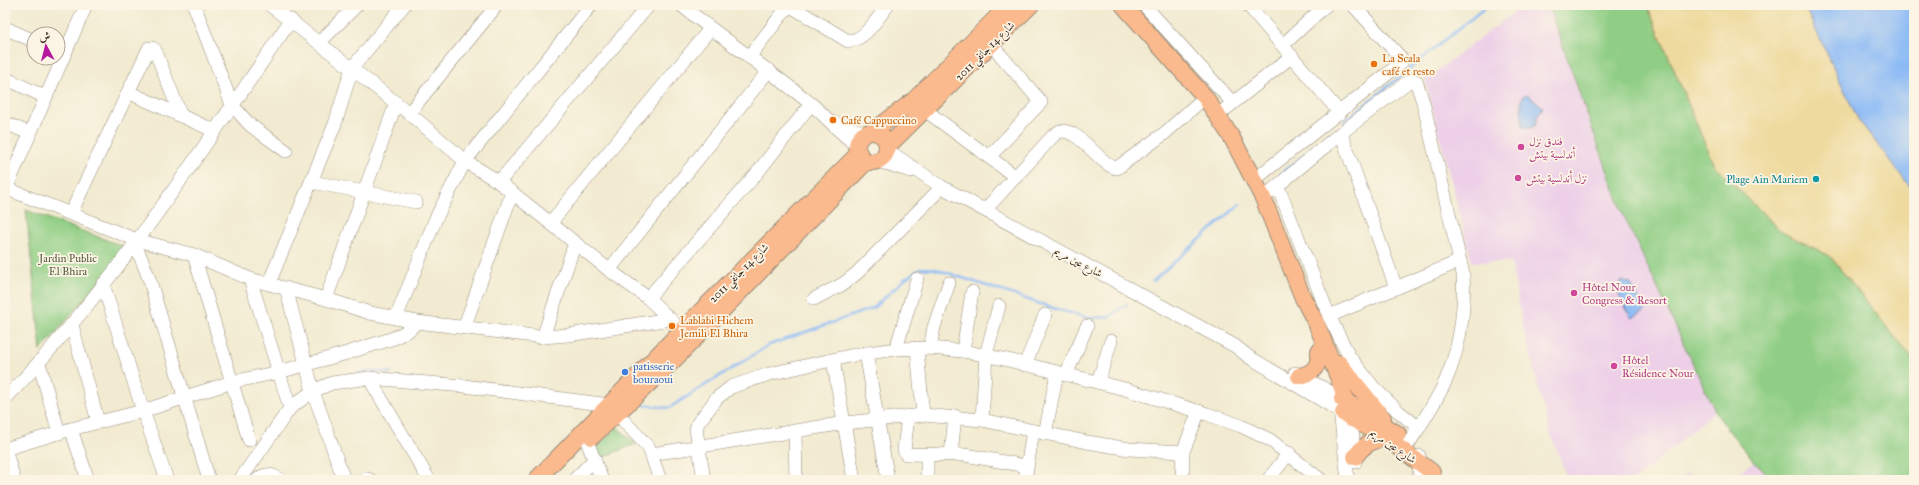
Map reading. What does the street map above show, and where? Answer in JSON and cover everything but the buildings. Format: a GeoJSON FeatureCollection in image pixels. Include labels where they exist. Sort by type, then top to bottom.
{"type":"FeatureCollection","features":[{"type":"Feature","properties":{"kind":"main road","name":"شارع 14 جانفي 2011"},"geometry":{"type":"LineString","coordinates":[[551,480],[587,441],[682,330],[872,148],[913,101],[1009,5]]}},
{"type":"Feature","properties":{"kind":"main road","name":"شارع 14 جانفي 2011"},"geometry":{"type":"LineString","coordinates":[[872,148],[898,134],[925,110],[1031,5]]}},
{"type":"Feature","properties":{"kind":"main road"},"geometry":{"type":"LineString","coordinates":[[1123,5],[1205,97],[1218,115],[1254,180],[1263,198],[1303,298],[1343,407]]}},
{"type":"Feature","properties":{"kind":"main road"},"geometry":{"type":"LineString","coordinates":[[1299,376],[1312,371],[1317,366],[1321,345]]}},
{"type":"Feature","properties":{"kind":"main road"},"geometry":{"type":"LineString","coordinates":[[1321,345],[1356,386],[1390,434],[1368,443],[1360,449],[1355,457]]}},
{"type":"Feature","properties":{"kind":"main road","name":"شارع عين مريم"},"geometry":{"type":"LineString","coordinates":[[1343,407],[1390,434],[1420,463]]}},
{"type":"Feature","properties":{"kind":"main road","name":"شارع 14 جانفي 2011"},"geometry":{"type":"LineString","coordinates":[[536,480],[613,410]]}},
{"type":"Feature","properties":{"kind":"street"},"geometry":{"type":"LineString","coordinates":[[66,45],[86,5]]}},
{"type":"Feature","properties":{"kind":"street"},"geometry":{"type":"LineString","coordinates":[[194,5],[232,105],[250,124],[286,151]]}},
{"type":"Feature","properties":{"kind":"street"},"geometry":{"type":"LineString","coordinates":[[270,5],[320,42],[409,113],[465,161],[499,182],[551,222],[609,270],[648,298],[682,330]]}},
{"type":"Feature","properties":{"kind":"street"},"geometry":{"type":"LineString","coordinates":[[320,42],[357,5]]}},
{"type":"Feature","properties":{"kind":"street"},"geometry":{"type":"LineString","coordinates":[[269,283],[335,124],[352,68],[404,5]]}},
{"type":"Feature","properties":{"kind":"street"},"geometry":{"type":"LineString","coordinates":[[409,113],[497,5]]}},
{"type":"Feature","properties":{"kind":"street"},"geometry":{"type":"LineString","coordinates":[[396,318],[436,218],[465,161],[591,5]]}},
{"type":"Feature","properties":{"kind":"street"},"geometry":{"type":"LineString","coordinates":[[499,182],[649,5]]}},
{"type":"Feature","properties":{"kind":"street"},"geometry":{"type":"LineString","coordinates":[[648,298],[757,173],[811,104],[769,70],[710,29],[681,5]]}},
{"type":"Feature","properties":{"kind":"street"},"geometry":{"type":"LineString","coordinates":[[749,57],[789,5],[848,41],[853,41],[862,36],[888,5]]}},
{"type":"Feature","properties":{"kind":"street"},"geometry":{"type":"LineString","coordinates":[[1144,5],[1233,104]]}},
{"type":"Feature","properties":{"kind":"street"},"geometry":{"type":"LineString","coordinates":[[1248,5],[1340,113]]}},
{"type":"Feature","properties":{"kind":"street"},"geometry":{"type":"LineString","coordinates":[[1283,45],[1326,5]]}},
{"type":"Feature","properties":{"kind":"street"},"geometry":{"type":"LineString","coordinates":[[1254,180],[1340,113],[1402,62],[1353,5]]}},
{"type":"Feature","properties":{"kind":"street"},"geometry":{"type":"LineString","coordinates":[[5,399],[72,325],[135,242],[215,131],[291,20]]}},
{"type":"Feature","properties":{"kind":"street"},"geometry":{"type":"LineString","coordinates":[[5,28],[26,37]]}},
{"type":"Feature","properties":{"kind":"street"},"geometry":{"type":"LineString","coordinates":[[551,222],[710,29]]}},
{"type":"Feature","properties":{"kind":"street"},"geometry":{"type":"LineString","coordinates":[[989,157],[1042,102],[991,44]]}},
{"type":"Feature","properties":{"kind":"street"},"geometry":{"type":"LineString","coordinates":[[71,213],[146,51],[149,48],[155,50],[181,116]]}},
{"type":"Feature","properties":{"kind":"street"},"geometry":{"type":"LineString","coordinates":[[1218,115],[1292,56]]}},
{"type":"Feature","properties":{"kind":"street"},"geometry":{"type":"LineString","coordinates":[[57,66],[46,97],[5,188],[71,213],[135,242],[194,255],[250,279],[326,299],[370,313],[418,322],[543,337],[682,330]]}},
{"type":"Feature","properties":{"kind":"street"},"geometry":{"type":"LineString","coordinates":[[609,270],[769,70]]}},
{"type":"Feature","properties":{"kind":"street"},"geometry":{"type":"LineString","coordinates":[[5,78],[46,97]]}},
{"type":"Feature","properties":{"kind":"street"},"geometry":{"type":"LineString","coordinates":[[1263,198],[1341,133],[1409,81],[1414,79],[1416,80],[1423,102],[1464,274],[1464,294],[1458,335],[1446,379],[1419,428],[1420,463]]}},
{"type":"Feature","properties":{"kind":"street"},"geometry":{"type":"LineString","coordinates":[[128,92],[215,131]]}},
{"type":"Feature","properties":{"kind":"street"},"geometry":{"type":"LineString","coordinates":[[985,210],[1053,136],[1063,131],[1073,134],[1113,168],[1121,166],[1165,133],[1205,97]]}},
{"type":"Feature","properties":{"kind":"street"},"geometry":{"type":"LineString","coordinates":[[326,299],[396,103]]}},
{"type":"Feature","properties":{"kind":"street","name":"شارع عين مريم"},"geometry":{"type":"LineString","coordinates":[[811,104],[832,122],[872,148],[1235,346],[1299,376],[1343,407]]}},
{"type":"Feature","properties":{"kind":"street"},"geometry":{"type":"LineString","coordinates":[[925,110],[1016,177]]}},
{"type":"Feature","properties":{"kind":"street"},"geometry":{"type":"LineString","coordinates":[[5,123],[29,134]]}},
{"type":"Feature","properties":{"kind":"street"},"geometry":{"type":"LineString","coordinates":[[1341,133],[1396,288]]}},
{"type":"Feature","properties":{"kind":"street"},"geometry":{"type":"LineString","coordinates":[[312,182],[416,202]]}},
{"type":"Feature","properties":{"kind":"street"},"geometry":{"type":"LineString","coordinates":[[814,299],[842,284],[857,273],[942,187]]}},
{"type":"Feature","properties":{"kind":"street"},"geometry":{"type":"LineString","coordinates":[[1278,187],[1330,316],[1349,356],[1362,374],[1398,411],[1419,428]]}},
{"type":"Feature","properties":{"kind":"street"},"geometry":{"type":"LineString","coordinates":[[464,328],[512,193]]}},
{"type":"Feature","properties":{"kind":"street"},"geometry":{"type":"LineString","coordinates":[[135,242],[146,268],[186,398],[209,480]]}},
{"type":"Feature","properties":{"kind":"street"},"geometry":{"type":"LineString","coordinates":[[543,337],[575,243]]}},
{"type":"Feature","properties":{"kind":"street"},"geometry":{"type":"LineString","coordinates":[[194,255],[250,440]]}},
{"type":"Feature","properties":{"kind":"street"},"geometry":{"type":"LineString","coordinates":[[1330,316],[1460,261]]}},
{"type":"Feature","properties":{"kind":"street"},"geometry":{"type":"LineString","coordinates":[[250,279],[290,408]]}},
{"type":"Feature","properties":{"kind":"street"},"geometry":{"type":"LineString","coordinates":[[896,349],[917,279]]}},
{"type":"Feature","properties":{"kind":"street"},"geometry":{"type":"LineString","coordinates":[[930,348],[934,327],[949,282]]}},
{"type":"Feature","properties":{"kind":"street"},"geometry":{"type":"LineString","coordinates":[[103,284],[143,411],[167,480]]}},
{"type":"Feature","properties":{"kind":"street"},"geometry":{"type":"LineString","coordinates":[[286,288],[313,391],[344,480]]}},
{"type":"Feature","properties":{"kind":"street"},"geometry":{"type":"LineString","coordinates":[[963,351],[972,292]]}},
{"type":"Feature","properties":{"kind":"street"},"geometry":{"type":"LineString","coordinates":[[982,420],[986,355],[999,306]]}},
{"type":"Feature","properties":{"kind":"street"},"geometry":{"type":"LineString","coordinates":[[1025,364],[1045,315]]}},
{"type":"Feature","properties":{"kind":"street"},"geometry":{"type":"LineString","coordinates":[[14,480],[5,448],[143,411],[232,382],[279,372],[391,340],[404,333],[418,322]]}},
{"type":"Feature","properties":{"kind":"street"},"geometry":{"type":"LineString","coordinates":[[72,325],[98,422]]}},
{"type":"Feature","properties":{"kind":"street"},"geometry":{"type":"LineString","coordinates":[[1025,480],[1026,466],[1062,374],[1087,326]]}},
{"type":"Feature","properties":{"kind":"street"},"geometry":{"type":"LineString","coordinates":[[1098,382],[1111,341]]}},
{"type":"Feature","properties":{"kind":"street","name":"شارع عين مريم"},"geometry":{"type":"LineString","coordinates":[[1235,346],[1250,357],[1309,392],[1343,407]]}},
{"type":"Feature","properties":{"kind":"street"},"geometry":{"type":"LineString","coordinates":[[917,348],[923,415]]}},
{"type":"Feature","properties":{"kind":"street"},"geometry":{"type":"LineString","coordinates":[[704,480],[696,436],[698,423],[718,398],[731,387],[769,374],[866,353],[917,348],[963,351],[986,355],[1098,382],[1199,411],[1241,426],[1270,440],[1289,453],[1321,480]]}},
{"type":"Feature","properties":{"kind":"street"},"geometry":{"type":"LineString","coordinates":[[866,353],[888,480]]}},
{"type":"Feature","properties":{"kind":"street"},"geometry":{"type":"LineString","coordinates":[[833,360],[854,480]]}},
{"type":"Feature","properties":{"kind":"street"},"geometry":{"type":"LineString","coordinates":[[39,363],[65,431],[88,480]]}},
{"type":"Feature","properties":{"kind":"street"},"geometry":{"type":"LineString","coordinates":[[369,378],[429,480]]}},
{"type":"Feature","properties":{"kind":"street"},"geometry":{"type":"LineString","coordinates":[[240,480],[290,408],[313,391],[332,383],[369,378],[464,386],[613,410],[638,434],[652,454],[660,480]]}},
{"type":"Feature","properties":{"kind":"street"},"geometry":{"type":"LineString","coordinates":[[1309,392],[1328,413],[1343,438]]}},
{"type":"Feature","properties":{"kind":"street"},"geometry":{"type":"LineString","coordinates":[[1343,407],[1343,438],[1348,480]]}},
{"type":"Feature","properties":{"kind":"street"},"geometry":{"type":"LineString","coordinates":[[1343,407],[1355,457],[1355,480]]}},
{"type":"Feature","properties":{"kind":"street"},"geometry":{"type":"LineString","coordinates":[[1182,480],[1183,452],[1199,411]]}},
{"type":"Feature","properties":{"kind":"street"},"geometry":{"type":"LineString","coordinates":[[652,454],[878,419],[923,415],[955,416],[982,420],[1129,448],[1183,452]]}},
{"type":"Feature","properties":{"kind":"street"},"geometry":{"type":"LineString","coordinates":[[908,416],[905,452],[909,455],[951,454],[1026,466]]}},
{"type":"Feature","properties":{"kind":"street"},"geometry":{"type":"LineString","coordinates":[[951,454],[955,416]]}},
{"type":"Feature","properties":{"kind":"street"},"geometry":{"type":"LineString","coordinates":[[795,432],[796,480]]}},
{"type":"Feature","properties":{"kind":"street"},"geometry":{"type":"LineString","coordinates":[[587,441],[602,480]]}},
{"type":"Feature","properties":{"kind":"street"},"geometry":{"type":"LineString","coordinates":[[1268,480],[1289,453]]}},
{"type":"Feature","properties":{"kind":"street"},"geometry":{"type":"LineString","coordinates":[[927,455],[927,480]]}},
{"type":"Feature","properties":{"kind":"street"},"geometry":{"type":"LineString","coordinates":[[574,480],[595,459]]}},
{"type":"Feature","properties":{"kind":"street"},"geometry":{"type":"LineString","coordinates":[[257,480],[267,474],[271,474],[281,480]]}},
{"type":"Feature","properties":{"kind":"street"},"geometry":{"type":"LineString","coordinates":[[364,480],[367,478],[370,480]]}},
{"type":"Feature","properties":{"kind":"shaded area"},"geometry":{"type":"Polygon","coordinates":[[[1524,5],[1548,5],[1623,214],[1715,411],[1635,480],[1568,480],[1549,429],[1522,322],[1511,262],[1472,262],[1425,80],[1524,5]]]}},
{"type":"Feature","properties":{"kind":"shaded area"},"geometry":{"type":"Polygon","coordinates":[[[1755,461],[1773,480],[1727,480],[1755,461]]]}},
{"type":"Feature","properties":{"kind":"shaded area"},"geometry":{"type":"Polygon","coordinates":[[[1688,473],[1697,480],[1679,480],[1688,473]]]}},
{"type":"Feature","properties":{"kind":"green space"},"geometry":{"type":"Polygon","coordinates":[[[1548,5],[1647,5],[1714,165],[1782,232],[1830,256],[1914,361],[1914,480],[1773,480],[1750,456],[1728,429],[1715,411],[1623,214],[1548,5]]]}},
{"type":"Feature","properties":{"kind":"green space","name":"Jardin Public El Bhira"},"geometry":{"type":"Polygon","coordinates":[[[26,210],[128,248],[41,350],[26,210]]]}},
{"type":"Feature","properties":{"kind":"green space"},"geometry":{"type":"Polygon","coordinates":[[[617,427],[636,444],[600,458],[597,447],[617,427]]]}},
{"type":"Feature","properties":{"kind":"sand","name":"Plage Ain Mariem"},"geometry":{"type":"Polygon","coordinates":[[[1647,5],[1804,5],[1858,119],[1914,192],[1914,361],[1830,256],[1782,232],[1714,165],[1647,5]]]}},
{"type":"Feature","properties":{"kind":"water"},"geometry":{"type":"Polygon","coordinates":[[[1804,5],[1914,5],[1914,192],[1858,119],[1804,5]]]}},
{"type":"Feature","properties":{"kind":"water"},"geometry":{"type":"Polygon","coordinates":[[[1527,94],[1543,107],[1538,115],[1536,125],[1530,128],[1525,127],[1522,123],[1521,99],[1527,94]]]}},
{"type":"Feature","properties":{"kind":"water"},"geometry":{"type":"Polygon","coordinates":[[[1623,281],[1627,283],[1630,282],[1645,311],[1631,318],[1616,289],[1619,288],[1620,282],[1623,281]]]}},
{"type":"Feature","properties":{"kind":"waterway"},"geometry":{"type":"LineString","coordinates":[[1344,122],[1488,5]]}},
{"type":"Feature","properties":{"kind":"waterway"},"geometry":{"type":"LineString","coordinates":[[1274,180],[1311,150]]}},
{"type":"Feature","properties":{"kind":"waterway"},"geometry":{"type":"LineString","coordinates":[[1153,281],[1240,204]]}},
{"type":"Feature","properties":{"kind":"waterway"},"geometry":{"type":"LineString","coordinates":[[644,405],[669,408],[769,345],[873,308],[906,278],[921,268],[936,269],[1053,308],[1089,318],[1109,317],[1127,304]]}},
{"type":"Feature","properties":{"kind":"waterway"},"geometry":{"type":"LineString","coordinates":[[358,373],[369,371],[391,373]]}},
{"type":"Feature","properties":{"kind":"place","name":"La Scala café et resto"},"geometry":{"type":"Point","coordinates":[1374,64]}},
{"type":"Feature","properties":{"kind":"place","name":"Café Cappuccino"},"geometry":{"type":"Point","coordinates":[833,120]}},
{"type":"Feature","properties":{"kind":"place","name":"فندق نزل أندلسية بيتش"},"geometry":{"type":"Point","coordinates":[1521,147]}},
{"type":"Feature","properties":{"kind":"place","name":"نزل أندلسية بيتش"},"geometry":{"type":"Point","coordinates":[1518,178]}},
{"type":"Feature","properties":{"kind":"place","name":"Plage Ain Mariem"},"geometry":{"type":"Point","coordinates":[1816,179]}},
{"type":"Feature","properties":{"kind":"place","name":"Hôtel Nour Congress & Resort"},"geometry":{"type":"Point","coordinates":[1574,293]}},
{"type":"Feature","properties":{"kind":"place","name":"Lablabi Hichem Jemili El Bhira"},"geometry":{"type":"Point","coordinates":[672,326]}},
{"type":"Feature","properties":{"kind":"place","name":"Hôtel Résidence Nour"},"geometry":{"type":"Point","coordinates":[1614,366]}},
{"type":"Feature","properties":{"kind":"place","name":"patisserie bouraoui"},"geometry":{"type":"Point","coordinates":[625,372]}}]}
